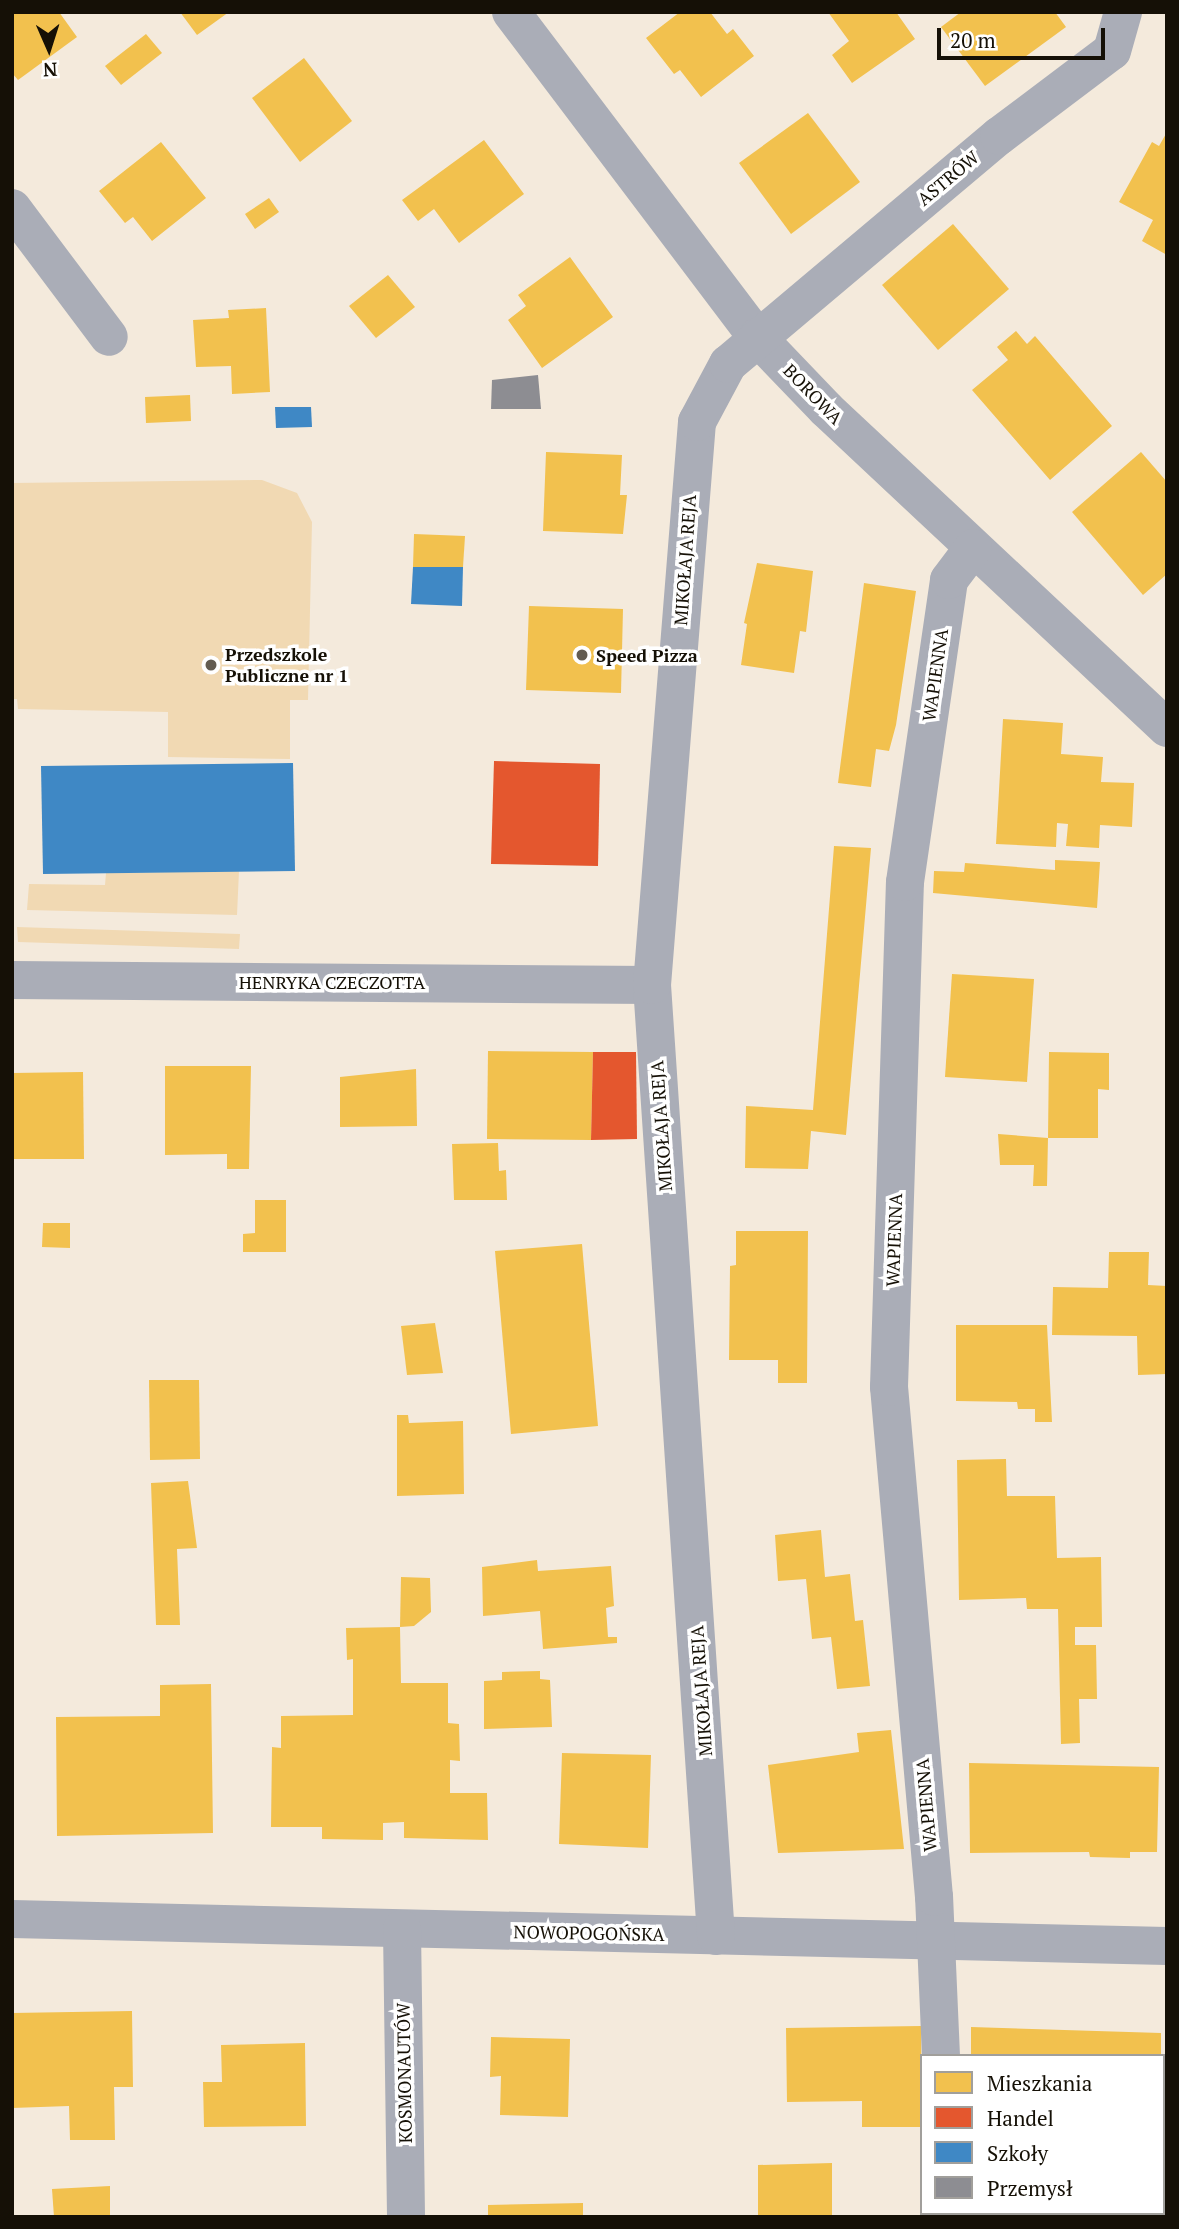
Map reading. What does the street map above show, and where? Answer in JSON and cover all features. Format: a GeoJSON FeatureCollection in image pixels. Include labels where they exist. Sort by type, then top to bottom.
{"type":"FeatureCollection","features":[{"type":"Feature","properties":{"kind":"street","name":"BOROWA"},"geometry":{"type":"LineString","coordinates":[[511,12],[757,337],[826,409],[1167,728]]}},
{"type":"Feature","properties":{"kind":"street","name":"ASTRÓW"},"geometry":{"type":"LineString","coordinates":[[757,337],[999,136],[1112,51],[1123,12]]}},
{"type":"Feature","properties":{"kind":"street"},"geometry":{"type":"LineString","coordinates":[[12,208],[109,337]]}},
{"type":"Feature","properties":{"kind":"street","name":"MIKOŁAJA REJA"},"geometry":{"type":"LineString","coordinates":[[716,1936],[652,985],[697,422],[728,364],[757,337]]}},
{"type":"Feature","properties":{"kind":"street","name":"WAPIENNA"},"geometry":{"type":"LineString","coordinates":[[941,2054],[936,1941],[890,1360],[905,882],[949,580],[973,548]]}},
{"type":"Feature","properties":{"kind":"street","name":"HENRYKA CZECZOTTA"},"geometry":{"type":"LineString","coordinates":[[12,980],[652,985]]}},
{"type":"Feature","properties":{"kind":"street","name":"NOWOPOGOŃSKA"},"geometry":{"type":"LineString","coordinates":[[12,1919],[1167,1947]]}},
{"type":"Feature","properties":{"kind":"street","name":"KOSMONAUTÓW"},"geometry":{"type":"LineString","coordinates":[[402,1929],[406,2217]]}},
{"type":"Feature","properties":{"kind":"shaded area"},"geometry":{"type":"Polygon","coordinates":[[[262,480],[297,493],[312,522],[308,700],[290,700],[290,759],[168,757],[168,712],[18,709],[17,699],[12,699],[12,483],[262,480]]]}},
{"type":"Feature","properties":{"kind":"shaded area"},"geometry":{"type":"Polygon","coordinates":[[[239,871],[237,915],[27,910],[29,884],[105,885],[106,873],[239,871]]]}},
{"type":"Feature","properties":{"kind":"shaded area"},"geometry":{"type":"Polygon","coordinates":[[[17,927],[240,934],[239,949],[18,942],[17,927]]]}},
{"type":"Feature","properties":{"kind":"building: Mieszkania"},"geometry":{"type":"Polygon","coordinates":[[[12,12],[59,12],[77,37],[18,80],[12,73],[12,12]]]}},
{"type":"Feature","properties":{"kind":"building: Mieszkania"},"geometry":{"type":"Polygon","coordinates":[[[180,12],[229,12],[197,35],[180,12]]]}},
{"type":"Feature","properties":{"kind":"building: Mieszkania"},"geometry":{"type":"Polygon","coordinates":[[[680,12],[710,12],[727,34],[733,29],[754,56],[701,97],[680,70],[674,74],[646,38],[680,12]]]}},
{"type":"Feature","properties":{"kind":"building: Mieszkania"},"geometry":{"type":"Polygon","coordinates":[[[828,12],[896,12],[915,39],[852,83],[832,55],[849,41],[828,12]]]}},
{"type":"Feature","properties":{"kind":"building: Mieszkania"},"geometry":{"type":"Polygon","coordinates":[[[961,12],[1055,12],[1066,27],[985,86],[941,27],[961,12]]]}},
{"type":"Feature","properties":{"kind":"building: Mieszkania"},"geometry":{"type":"Polygon","coordinates":[[[146,34],[162,53],[121,85],[105,66],[146,34]]]}},
{"type":"Feature","properties":{"kind":"building: Mieszkania"},"geometry":{"type":"Polygon","coordinates":[[[304,58],[352,121],[300,162],[252,98],[304,58]]]}},
{"type":"Feature","properties":{"kind":"building: Mieszkania"},"geometry":{"type":"Polygon","coordinates":[[[808,113],[860,182],[791,234],[739,163],[808,113]]]}},
{"type":"Feature","properties":{"kind":"building: Mieszkania"},"geometry":{"type":"Polygon","coordinates":[[[1167,132],[1167,255],[1142,241],[1153,220],[1119,202],[1152,142],[1159,146],[1167,132]]]}},
{"type":"Feature","properties":{"kind":"building: Mieszkania"},"geometry":{"type":"Polygon","coordinates":[[[484,140],[524,194],[459,243],[434,209],[418,221],[402,200],[484,140]]]}},
{"type":"Feature","properties":{"kind":"building: Mieszkania"},"geometry":{"type":"Polygon","coordinates":[[[161,142],[206,198],[152,241],[133,217],[125,223],[99,191],[161,142]]]}},
{"type":"Feature","properties":{"kind":"building: Mieszkania"},"geometry":{"type":"Polygon","coordinates":[[[269,198],[279,212],[255,229],[245,214],[269,198]]]}},
{"type":"Feature","properties":{"kind":"building: Mieszkania"},"geometry":{"type":"Polygon","coordinates":[[[953,224],[1009,289],[938,350],[882,285],[953,224]]]}},
{"type":"Feature","properties":{"kind":"building: Mieszkania"},"geometry":{"type":"Polygon","coordinates":[[[570,257],[613,317],[542,368],[508,320],[526,306],[518,295],[570,257]]]}},
{"type":"Feature","properties":{"kind":"building: Mieszkania"},"geometry":{"type":"Polygon","coordinates":[[[388,275],[415,307],[376,338],[349,306],[388,275]]]}},
{"type":"Feature","properties":{"kind":"building: Mieszkania"},"geometry":{"type":"Polygon","coordinates":[[[266,308],[270,392],[232,394],[231,366],[196,367],[193,320],[229,318],[228,310],[266,308]]]}},
{"type":"Feature","properties":{"kind":"building: Mieszkania"},"geometry":{"type":"Polygon","coordinates":[[[1016,331],[1027,344],[1035,336],[1112,426],[1050,480],[972,390],[1008,360],[997,347],[1016,331]]]}},
{"type":"Feature","properties":{"kind":"building: Mieszkania"},"geometry":{"type":"Polygon","coordinates":[[[190,395],[191,421],[146,423],[145,397],[190,395]]]}},
{"type":"Feature","properties":{"kind":"building: Mieszkania"},"geometry":{"type":"Polygon","coordinates":[[[546,452],[622,455],[620,495],[627,495],[623,534],[543,531],[546,452]]]}},
{"type":"Feature","properties":{"kind":"building: Mieszkania"},"geometry":{"type":"Polygon","coordinates":[[[1141,452],[1167,482],[1167,574],[1143,595],[1072,512],[1141,452]]]}},
{"type":"Feature","properties":{"kind":"building: Mieszkania"},"geometry":{"type":"Polygon","coordinates":[[[414,534],[465,536],[463,567],[413,567],[414,534]]]}},
{"type":"Feature","properties":{"kind":"building: Mieszkania"},"geometry":{"type":"Polygon","coordinates":[[[757,563],[813,571],[806,632],[800,631],[794,673],[741,665],[747,624],[744,623],[757,563]]]}},
{"type":"Feature","properties":{"kind":"building: Mieszkania"},"geometry":{"type":"Polygon","coordinates":[[[864,583],[916,591],[896,725],[889,751],[876,749],[871,787],[838,783],[864,583]]]}},
{"type":"Feature","properties":{"kind":"building: Mieszkania"},"geometry":{"type":"Polygon","coordinates":[[[529,606],[623,609],[621,693],[526,690],[529,606]]]}},
{"type":"Feature","properties":{"kind":"building: Mieszkania"},"geometry":{"type":"Polygon","coordinates":[[[1003,719],[1063,723],[1061,754],[1103,757],[1101,782],[1134,783],[1132,827],[1100,825],[1099,848],[1066,846],[1068,824],[1057,823],[1056,847],[996,844],[1003,719]]]}},
{"type":"Feature","properties":{"kind":"building: Mieszkania"},"geometry":{"type":"Polygon","coordinates":[[[834,846],[871,848],[846,1135],[811,1131],[808,1169],[745,1168],[746,1106],[813,1110],[834,846]]]}},
{"type":"Feature","properties":{"kind":"building: Mieszkania"},"geometry":{"type":"Polygon","coordinates":[[[1055,860],[1100,862],[1097,908],[933,893],[934,871],[964,872],[965,863],[1055,870],[1055,860]]]}},
{"type":"Feature","properties":{"kind":"building: Mieszkania"},"geometry":{"type":"Polygon","coordinates":[[[952,974],[1034,979],[1027,1082],[945,1077],[952,974]]]}},
{"type":"Feature","properties":{"kind":"building: Mieszkania"},"geometry":{"type":"Polygon","coordinates":[[[488,1051],[593,1052],[591,1140],[487,1139],[488,1051]]]}},
{"type":"Feature","properties":{"kind":"building: Mieszkania"},"geometry":{"type":"Polygon","coordinates":[[[1049,1052],[1109,1053],[1109,1090],[1098,1089],[1098,1138],[1048,1138],[1049,1052]]]}},
{"type":"Feature","properties":{"kind":"building: Mieszkania"},"geometry":{"type":"Polygon","coordinates":[[[165,1066],[251,1066],[249,1169],[227,1169],[227,1154],[165,1155],[165,1066]]]}},
{"type":"Feature","properties":{"kind":"building: Mieszkania"},"geometry":{"type":"Polygon","coordinates":[[[416,1069],[417,1126],[340,1127],[340,1077],[416,1069]]]}},
{"type":"Feature","properties":{"kind":"building: Mieszkania"},"geometry":{"type":"Polygon","coordinates":[[[83,1072],[84,1159],[12,1159],[12,1073],[83,1072]]]}},
{"type":"Feature","properties":{"kind":"building: Mieszkania"},"geometry":{"type":"Polygon","coordinates":[[[998,1134],[1048,1138],[1047,1186],[1033,1186],[1034,1165],[1000,1165],[998,1134]]]}},
{"type":"Feature","properties":{"kind":"building: Mieszkania"},"geometry":{"type":"Polygon","coordinates":[[[498,1143],[499,1171],[506,1170],[507,1200],[454,1200],[452,1144],[498,1143]]]}},
{"type":"Feature","properties":{"kind":"building: Mieszkania"},"geometry":{"type":"Polygon","coordinates":[[[255,1200],[286,1200],[286,1252],[243,1252],[243,1234],[255,1233],[255,1200]]]}},
{"type":"Feature","properties":{"kind":"building: Mieszkania"},"geometry":{"type":"Polygon","coordinates":[[[43,1223],[70,1223],[70,1248],[42,1247],[43,1223]]]}},
{"type":"Feature","properties":{"kind":"building: Mieszkania"},"geometry":{"type":"Polygon","coordinates":[[[736,1231],[808,1231],[807,1383],[778,1383],[778,1360],[729,1360],[730,1266],[736,1265],[736,1231]]]}},
{"type":"Feature","properties":{"kind":"building: Mieszkania"},"geometry":{"type":"Polygon","coordinates":[[[582,1244],[598,1426],[511,1434],[495,1251],[582,1244]]]}},
{"type":"Feature","properties":{"kind":"building: Mieszkania"},"geometry":{"type":"Polygon","coordinates":[[[1109,1252],[1149,1252],[1148,1285],[1167,1286],[1167,1374],[1138,1375],[1137,1336],[1052,1335],[1053,1287],[1108,1288],[1109,1252]]]}},
{"type":"Feature","properties":{"kind":"building: Mieszkania"},"geometry":{"type":"Polygon","coordinates":[[[435,1323],[443,1373],[407,1375],[401,1326],[435,1323]]]}},
{"type":"Feature","properties":{"kind":"building: Mieszkania"},"geometry":{"type":"Polygon","coordinates":[[[956,1325],[1047,1325],[1052,1422],[1035,1422],[1035,1409],[1018,1409],[1017,1402],[956,1401],[956,1325]]]}},
{"type":"Feature","properties":{"kind":"building: Mieszkania"},"geometry":{"type":"Polygon","coordinates":[[[149,1380],[199,1380],[200,1459],[150,1460],[149,1380]]]}},
{"type":"Feature","properties":{"kind":"building: Mieszkania"},"geometry":{"type":"Polygon","coordinates":[[[397,1415],[408,1415],[409,1423],[463,1421],[464,1494],[397,1496],[397,1415]]]}},
{"type":"Feature","properties":{"kind":"building: Mieszkania"},"geometry":{"type":"Polygon","coordinates":[[[1006,1459],[1007,1496],[1055,1496],[1057,1558],[1101,1557],[1102,1627],[1075,1627],[1075,1645],[1096,1645],[1097,1699],[1079,1699],[1080,1743],[1061,1744],[1058,1609],[1027,1609],[1026,1598],[959,1600],[957,1460],[1006,1459]]]}},
{"type":"Feature","properties":{"kind":"building: Mieszkania"},"geometry":{"type":"Polygon","coordinates":[[[188,1481],[197,1548],[177,1549],[180,1625],[156,1625],[151,1483],[188,1481]]]}},
{"type":"Feature","properties":{"kind":"building: Mieszkania"},"geometry":{"type":"Polygon","coordinates":[[[821,1530],[825,1577],[850,1574],[855,1621],[863,1620],[870,1686],[837,1689],[831,1637],[812,1639],[806,1579],[778,1581],[775,1535],[821,1530]]]}},
{"type":"Feature","properties":{"kind":"building: Mieszkania"},"geometry":{"type":"Polygon","coordinates":[[[537,1560],[538,1571],[611,1566],[614,1606],[606,1608],[608,1637],[617,1637],[617,1643],[543,1649],[540,1611],[483,1616],[482,1567],[537,1560]]]}},
{"type":"Feature","properties":{"kind":"building: Mieszkania"},"geometry":{"type":"Polygon","coordinates":[[[401,1577],[430,1578],[431,1612],[414,1626],[400,1627],[401,1577]]]}},
{"type":"Feature","properties":{"kind":"building: Mieszkania"},"geometry":{"type":"Polygon","coordinates":[[[400,1627],[401,1683],[448,1683],[448,1723],[459,1724],[460,1761],[450,1760],[450,1793],[487,1793],[488,1840],[404,1838],[404,1822],[383,1823],[383,1840],[322,1839],[322,1827],[271,1827],[272,1747],[281,1748],[281,1716],[353,1715],[353,1659],[347,1660],[346,1628],[400,1627]]]}},
{"type":"Feature","properties":{"kind":"building: Mieszkania"},"geometry":{"type":"Polygon","coordinates":[[[540,1671],[540,1679],[550,1680],[552,1727],[484,1729],[484,1681],[502,1680],[502,1672],[540,1671]]]}},
{"type":"Feature","properties":{"kind":"building: Mieszkania"},"geometry":{"type":"Polygon","coordinates":[[[211,1684],[213,1833],[57,1836],[56,1717],[160,1716],[160,1685],[211,1684]]]}},
{"type":"Feature","properties":{"kind":"building: Mieszkania"},"geometry":{"type":"Polygon","coordinates":[[[891,1730],[904,1849],[778,1853],[768,1765],[859,1752],[857,1733],[891,1730]]]}},
{"type":"Feature","properties":{"kind":"building: Mieszkania"},"geometry":{"type":"Polygon","coordinates":[[[562,1753],[651,1755],[648,1848],[559,1844],[562,1753]]]}},
{"type":"Feature","properties":{"kind":"building: Mieszkania"},"geometry":{"type":"Polygon","coordinates":[[[969,1763],[1159,1767],[1157,1852],[1130,1852],[1130,1858],[1090,1857],[1089,1852],[970,1853],[969,1763]]]}},
{"type":"Feature","properties":{"kind":"building: Mieszkania"},"geometry":{"type":"Polygon","coordinates":[[[132,2011],[133,2087],[114,2087],[115,2140],[70,2140],[69,2106],[12,2108],[12,2013],[132,2011]]]}},
{"type":"Feature","properties":{"kind":"building: Mieszkania"},"geometry":{"type":"Polygon","coordinates":[[[921,2026],[920,2127],[862,2127],[862,2101],[787,2102],[786,2028],[921,2026]]]}},
{"type":"Feature","properties":{"kind":"building: Mieszkania"},"geometry":{"type":"Polygon","coordinates":[[[971,2027],[1161,2033],[1161,2054],[971,2054],[971,2027]]]}},
{"type":"Feature","properties":{"kind":"building: Mieszkania"},"geometry":{"type":"Polygon","coordinates":[[[491,2037],[570,2039],[568,2117],[500,2115],[501,2076],[490,2077],[491,2037]]]}},
{"type":"Feature","properties":{"kind":"building: Mieszkania"},"geometry":{"type":"Polygon","coordinates":[[[305,2043],[306,2126],[204,2127],[203,2082],[222,2082],[221,2045],[305,2043]]]}},
{"type":"Feature","properties":{"kind":"building: Mieszkania"},"geometry":{"type":"Polygon","coordinates":[[[832,2163],[832,2217],[758,2217],[758,2165],[832,2163]]]}},
{"type":"Feature","properties":{"kind":"building: Mieszkania"},"geometry":{"type":"Polygon","coordinates":[[[110,2186],[110,2217],[54,2217],[52,2189],[110,2186]]]}},
{"type":"Feature","properties":{"kind":"building: Mieszkania"},"geometry":{"type":"Polygon","coordinates":[[[583,2203],[583,2217],[488,2217],[488,2205],[583,2203]]]}},
{"type":"Feature","properties":{"kind":"building: Mieszkania"},"geometry":{"type":"Polygon","coordinates":[[[1045,2215],[1067,2215],[1067,2217],[1045,2215]]]}},
{"type":"Feature","properties":{"kind":"building: Handel"},"geometry":{"type":"Polygon","coordinates":[[[494,761],[600,764],[598,866],[491,864],[494,761]]]}},
{"type":"Feature","properties":{"kind":"building: Handel"},"geometry":{"type":"Polygon","coordinates":[[[593,1052],[636,1052],[637,1139],[591,1140],[593,1052]]]}},
{"type":"Feature","properties":{"kind":"building: Szkoły"},"geometry":{"type":"Polygon","coordinates":[[[275,407],[311,407],[312,427],[276,428],[275,407]]]}},
{"type":"Feature","properties":{"kind":"building: Szkoły"},"geometry":{"type":"Polygon","coordinates":[[[413,567],[463,567],[462,606],[411,604],[413,567]]]}},
{"type":"Feature","properties":{"kind":"building: Szkoły"},"geometry":{"type":"Polygon","coordinates":[[[293,763],[295,871],[43,874],[41,766],[293,763]]]}},
{"type":"Feature","properties":{"kind":"building: Przemysł"},"geometry":{"type":"Polygon","coordinates":[[[538,375],[541,409],[491,409],[492,380],[538,375]]]}},
{"type":"Feature","properties":{"kind":"place","name":"Speed Pizza"},"geometry":{"type":"Point","coordinates":[582,655]}},
{"type":"Feature","properties":{"kind":"place","name":"Przedszkole Publiczne nr 1"},"geometry":{"type":"Point","coordinates":[211,665]}}]}
